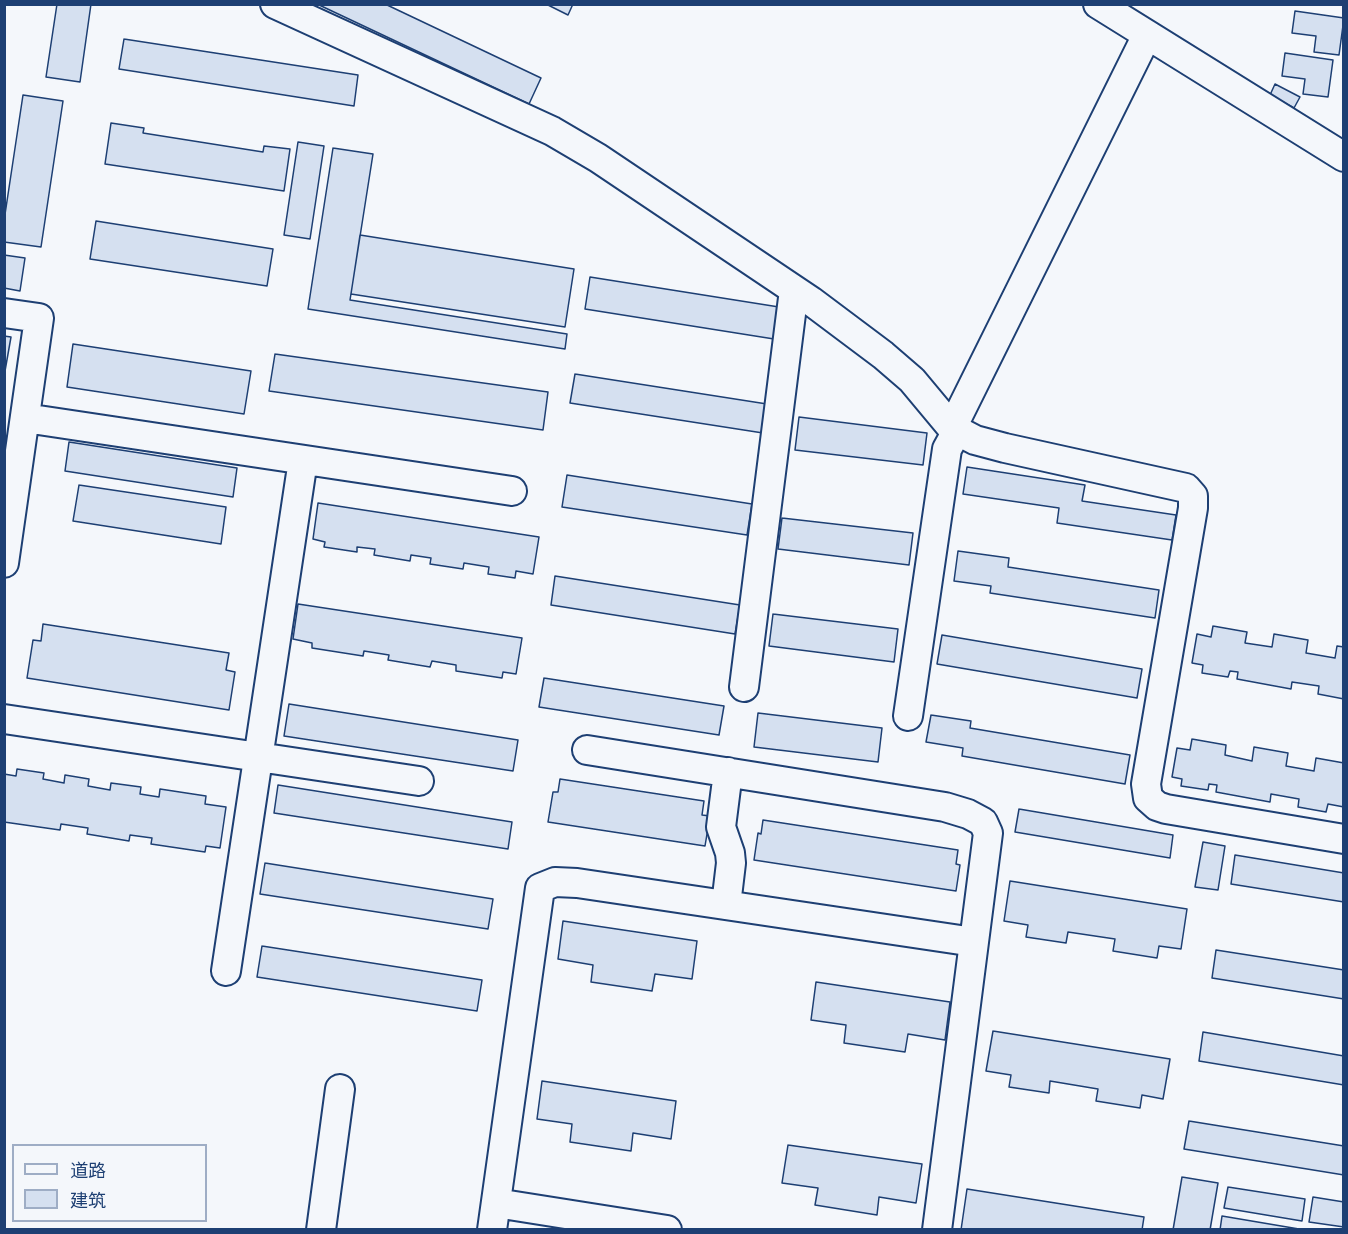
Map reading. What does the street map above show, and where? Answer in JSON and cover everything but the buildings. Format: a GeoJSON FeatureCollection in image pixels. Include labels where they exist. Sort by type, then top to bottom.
{"type":"FeatureCollection","features":[{"type":"Feature","properties":{"kind":"street"},"geometry":{"type":"LineString","coordinates":[[275,4],[552,131],[598,158],[794,290],[874,349],[912,380],[954,429],[975,440],[1005,448],[1186,488],[1193,496],[1193,508],[1146,784],[1148,798],[1157,806],[1166,809],[1344,840]]}},
{"type":"Feature","properties":{"kind":"street"},"geometry":{"type":"LineString","coordinates":[[1098,4],[1344,157]]}},
{"type":"Feature","properties":{"kind":"street"},"geometry":{"type":"LineString","coordinates":[[908,716],[947,449],[954,429],[1147,35]]}},
{"type":"Feature","properties":{"kind":"street"},"geometry":{"type":"LineString","coordinates":[[744,687],[794,290]]}},
{"type":"Feature","properties":{"kind":"street"},"geometry":{"type":"LineString","coordinates":[[4,313],[39,318],[4,562]]}},
{"type":"Feature","properties":{"kind":"street"},"geometry":{"type":"LineString","coordinates":[[25,418],[512,491]]}},
{"type":"Feature","properties":{"kind":"street"},"geometry":{"type":"LineString","coordinates":[[226,971],[303,460]]}},
{"type":"Feature","properties":{"kind":"street"},"geometry":{"type":"LineString","coordinates":[[4,719],[419,781]]}},
{"type":"Feature","properties":{"kind":"street"},"geometry":{"type":"LineString","coordinates":[[587,750],[945,807],[968,814],[983,822],[988,833],[937,1230]]}},
{"type":"Feature","properties":{"kind":"street"},"geometry":{"type":"LineString","coordinates":[[726,905],[731,863],[721,827],[728,772]]}},
{"type":"Feature","properties":{"kind":"street"},"geometry":{"type":"LineString","coordinates":[[667,1230],[494,1216],[540,888],[555,882],[577,883],[974,942]]}},
{"type":"Feature","properties":{"kind":"street"},"geometry":{"type":"LineString","coordinates":[[321,1230],[340,1089]]}}]}
